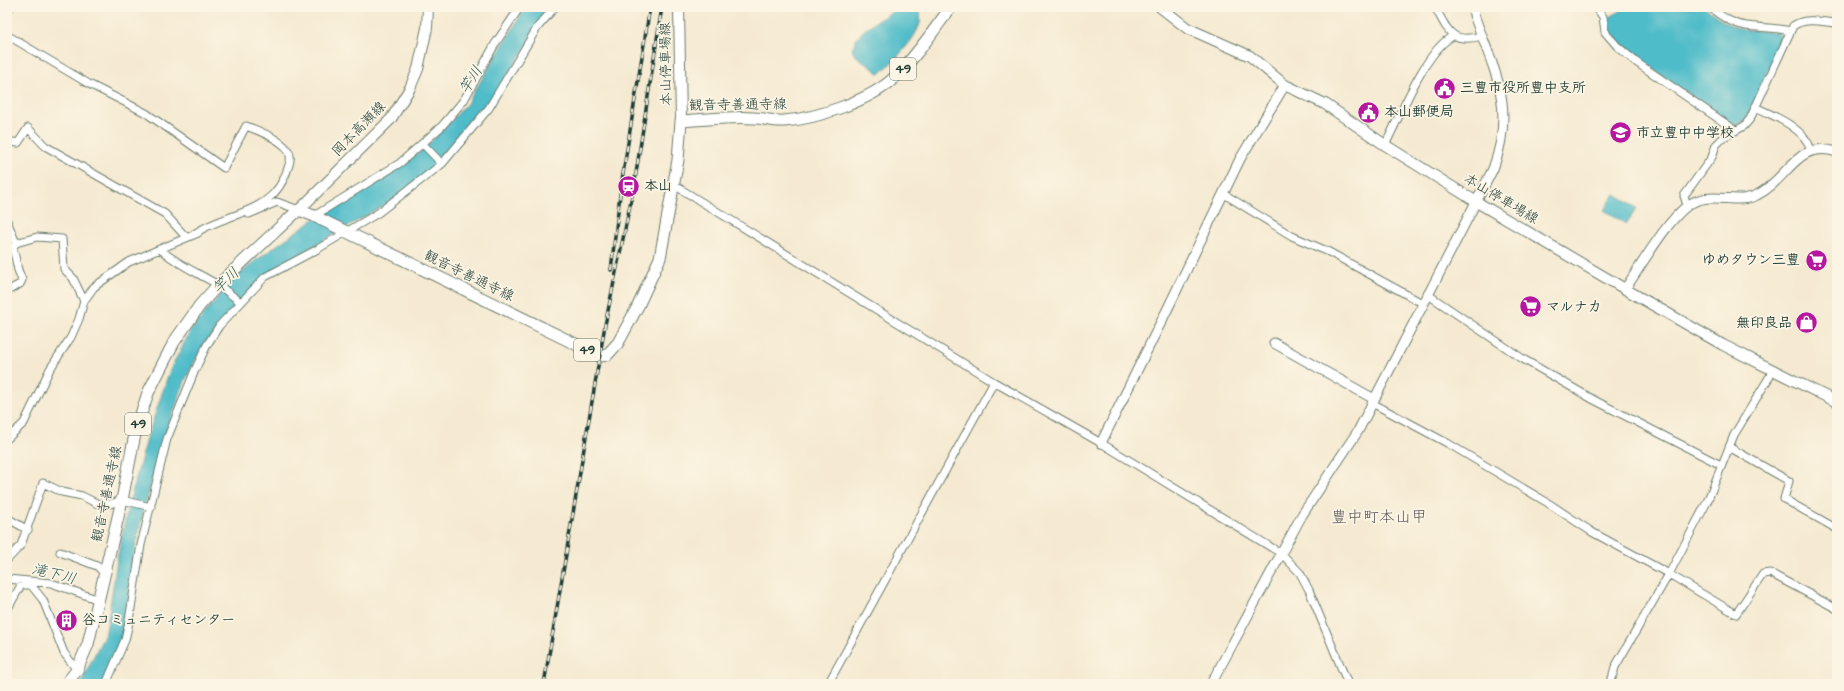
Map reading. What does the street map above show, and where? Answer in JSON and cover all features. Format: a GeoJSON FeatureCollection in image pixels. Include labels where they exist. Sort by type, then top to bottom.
{"type":"FeatureCollection","features":[{"type":"Feature","properties":{"kind":"main road","name":"岡本高瀬線"},"geometry":{"type":"LineString","coordinates":[[299,210],[392,119],[410,88],[418,69],[427,28],[428,7]]}},
{"type":"Feature","properties":{"kind":"main road","name":"本山停車場線"},"geometry":{"type":"LineString","coordinates":[[679,7],[681,121]]}},
{"type":"Feature","properties":{"kind":"main road","name":"観音寺善通寺線"},"geometry":{"type":"LineString","coordinates":[[66,684],[77,670],[88,644],[125,501],[136,429],[148,393],[174,342],[200,305],[299,210],[315,216],[344,232],[600,356],[607,355],[618,343],[660,258],[678,160],[681,121],[754,118],[786,121],[837,108],[862,98],[879,90],[906,65],[951,7]]}},
{"type":"Feature","properties":{"kind":"main road","name":"本山停車場線"},"geometry":{"type":"LineString","coordinates":[[1160,7],[1187,28],[1236,48],[1250,56],[1285,85],[1325,104],[1385,145],[1475,201],[1625,289],[1723,345],[1837,402]]}},
{"type":"Feature","properties":{"kind":"street"},"geometry":{"type":"LineString","coordinates":[[7,10],[10,7]]}},
{"type":"Feature","properties":{"kind":"street"},"geometry":{"type":"LineString","coordinates":[[315,216],[400,163],[424,144],[442,126],[464,100],[495,44],[520,7]]}},
{"type":"Feature","properties":{"kind":"street"},"geometry":{"type":"LineString","coordinates":[[106,684],[125,640],[141,545],[149,507],[167,439],[195,370],[207,345],[219,326],[265,277],[316,250],[401,197],[442,163],[489,108],[537,28],[555,7]]}},
{"type":"Feature","properties":{"kind":"street"},"geometry":{"type":"LineString","coordinates":[[1436,7],[1446,27],[1453,36],[1466,39],[1482,36]]}},
{"type":"Feature","properties":{"kind":"street"},"geometry":{"type":"LineString","coordinates":[[1211,684],[1302,515],[1349,446],[1475,201],[1493,169],[1500,150],[1503,134],[1501,94],[1496,72],[1474,15],[1473,7]]}},
{"type":"Feature","properties":{"kind":"street"},"geometry":{"type":"LineString","coordinates":[[1596,7],[1603,18],[1605,32],[1617,46],[1636,62],[1735,130]]}},
{"type":"Feature","properties":{"kind":"street"},"geometry":{"type":"LineString","coordinates":[[1710,7],[1730,21],[1745,26],[1775,27],[1790,31]]}},
{"type":"Feature","properties":{"kind":"street"},"geometry":{"type":"LineString","coordinates":[[1688,205],[1684,196],[1712,157],[1716,146],[1724,137],[1744,126],[1755,107],[1793,26],[1800,21],[1808,20],[1837,23]]}},
{"type":"Feature","properties":{"kind":"street"},"geometry":{"type":"LineString","coordinates":[[7,35],[89,84],[146,113],[224,168],[246,126],[266,134],[287,148],[290,156],[288,166],[283,182],[275,194],[248,212],[203,228],[194,234]]}},
{"type":"Feature","properties":{"kind":"street"},"geometry":{"type":"LineString","coordinates":[[1385,145],[1425,66],[1446,40],[1453,36]]}},
{"type":"Feature","properties":{"kind":"street"},"geometry":{"type":"LineString","coordinates":[[1101,442],[1240,159],[1285,85]]}},
{"type":"Feature","properties":{"kind":"street"},"geometry":{"type":"LineString","coordinates":[[1755,107],[1786,121],[1810,144],[1811,150]]}},
{"type":"Feature","properties":{"kind":"street"},"geometry":{"type":"LineString","coordinates":[[7,141],[18,143],[28,128],[46,146],[165,214],[186,237]]}},
{"type":"Feature","properties":{"kind":"street"},"geometry":{"type":"LineString","coordinates":[[424,144],[442,163]]}},
{"type":"Feature","properties":{"kind":"street"},"geometry":{"type":"LineString","coordinates":[[1625,289],[1667,227],[1688,205],[1707,197],[1743,198],[1755,196],[1779,179],[1805,152],[1811,150],[1829,149],[1837,152]]}},
{"type":"Feature","properties":{"kind":"street"},"geometry":{"type":"LineString","coordinates":[[674,185],[994,382],[1101,442],[1282,554],[1300,573],[1309,590],[1348,684]]}},
{"type":"Feature","properties":{"kind":"street"},"geometry":{"type":"LineString","coordinates":[[1224,194],[1292,236],[1329,252],[1422,303]]}},
{"type":"Feature","properties":{"kind":"street"},"geometry":{"type":"LineString","coordinates":[[7,440],[24,423],[50,368],[71,337],[79,319],[84,301],[94,288],[112,273],[129,262],[186,237],[260,211],[277,202],[299,210]]}},
{"type":"Feature","properties":{"kind":"street"},"geometry":{"type":"LineString","coordinates":[[7,221],[16,243]]}},
{"type":"Feature","properties":{"kind":"street"},"geometry":{"type":"LineString","coordinates":[[7,291],[20,284],[22,280],[12,247],[16,243],[37,237],[62,239],[64,269],[73,278],[84,301]]}},
{"type":"Feature","properties":{"kind":"street"},"geometry":{"type":"LineString","coordinates":[[160,249],[190,271],[220,286],[240,302]]}},
{"type":"Feature","properties":{"kind":"street"},"geometry":{"type":"LineString","coordinates":[[1427,294],[1524,359],[1594,400],[1722,465]]}},
{"type":"Feature","properties":{"kind":"street"},"geometry":{"type":"LineString","coordinates":[[1274,343],[1449,444],[1548,503],[1592,532],[1669,574],[1736,614],[1763,574],[1770,573],[1837,609]]}},
{"type":"Feature","properties":{"kind":"street"},"geometry":{"type":"LineString","coordinates":[[1609,684],[1614,674],[1615,667],[1669,574],[1707,502],[1734,435],[1773,371]]}},
{"type":"Feature","properties":{"kind":"street"},"geometry":{"type":"LineString","coordinates":[[828,684],[994,382]]}},
{"type":"Feature","properties":{"kind":"street"},"geometry":{"type":"LineString","coordinates":[[1729,447],[1788,481],[1784,499],[1837,529]]}},
{"type":"Feature","properties":{"kind":"street"},"geometry":{"type":"LineString","coordinates":[[7,560],[21,545],[28,530],[43,483],[62,492],[82,496],[98,504],[125,501],[149,507]]}},
{"type":"Feature","properties":{"kind":"street"},"geometry":{"type":"LineString","coordinates":[[7,518],[28,530]]}},
{"type":"Feature","properties":{"kind":"street"},"geometry":{"type":"LineString","coordinates":[[60,552],[97,566],[105,574]]}},
{"type":"Feature","properties":{"kind":"street"},"geometry":{"type":"LineString","coordinates":[[7,579],[24,582],[51,583],[99,600]]}},
{"type":"Feature","properties":{"kind":"street"},"geometry":{"type":"LineString","coordinates":[[7,610],[21,584],[24,582]]}},
{"type":"Feature","properties":{"kind":"street"},"geometry":{"type":"LineString","coordinates":[[24,582],[31,585],[43,600],[64,653],[77,670]]}},
{"type":"Feature","properties":{"kind":"water"},"geometry":{"type":"Polygon","coordinates":[[[526,7],[552,7],[494,96],[438,164],[388,203],[266,274],[204,344],[186,378],[163,440],[131,564],[126,623],[121,643],[103,684],[80,684],[106,632],[117,560],[128,507],[148,435],[170,370],[191,330],[229,284],[255,261],[311,221],[385,177],[425,148],[466,105],[526,7]]]}},
{"type":"Feature","properties":{"kind":"water"},"geometry":{"type":"Polygon","coordinates":[[[899,7],[920,7],[920,23],[909,44],[880,74],[854,54],[852,49],[860,34],[872,24],[899,7]]]}},
{"type":"Feature","properties":{"kind":"water"},"geometry":{"type":"Polygon","coordinates":[[[1628,7],[1705,7],[1724,22],[1743,30],[1778,32],[1781,40],[1747,118],[1735,127],[1632,55],[1615,40],[1608,30],[1606,19],[1628,7]]]}},
{"type":"Feature","properties":{"kind":"water"},"geometry":{"type":"Polygon","coordinates":[[[1615,194],[1637,208],[1626,224],[1604,210],[1615,194]]]}},
{"type":"Feature","properties":{"kind":"railway"},"geometry":{"type":"LineString","coordinates":[[611,270],[621,186],[650,7]]}},
{"type":"Feature","properties":{"kind":"railway"},"geometry":{"type":"LineString","coordinates":[[544,684],[605,325],[634,186],[662,7]]}},
{"type":"Feature","properties":{"kind":"place","name":"三豊市役所豊中支所"},"geometry":{"type":"Point","coordinates":[1445,88]}},
{"type":"Feature","properties":{"kind":"place","name":"本山郵便局"},"geometry":{"type":"Point","coordinates":[1369,112]}},
{"type":"Feature","properties":{"kind":"place","name":"市立豊中中学校"},"geometry":{"type":"Point","coordinates":[1621,133]}},
{"type":"Feature","properties":{"kind":"place","name":"本山"},"geometry":{"type":"Point","coordinates":[629,186]}},
{"type":"Feature","properties":{"kind":"place","name":"ゆめタウン三豊"},"geometry":{"type":"Point","coordinates":[1816,260]}},
{"type":"Feature","properties":{"kind":"place","name":"マルナカ"},"geometry":{"type":"Point","coordinates":[1530,307]}},
{"type":"Feature","properties":{"kind":"place","name":"無印良品"},"geometry":{"type":"Point","coordinates":[1807,323]}},
{"type":"Feature","properties":{"kind":"place","name":"谷コミュニティセンター"},"geometry":{"type":"Point","coordinates":[67,620]}},
{"type":"Feature","properties":{"kind":"district","name":"豊中町本山甲"},"geometry":{"type":"Point","coordinates":[1379,517]}},
{"type":"Feature","properties":{"kind":"water label","name":"竿川"},"geometry":{"type":"Point","coordinates":[471,80]}},
{"type":"Feature","properties":{"kind":"water label","name":"竿川"},"geometry":{"type":"Point","coordinates":[226,281]}},
{"type":"Feature","properties":{"kind":"water label","name":"滝下川"},"geometry":{"type":"Point","coordinates":[54,574]}}]}
